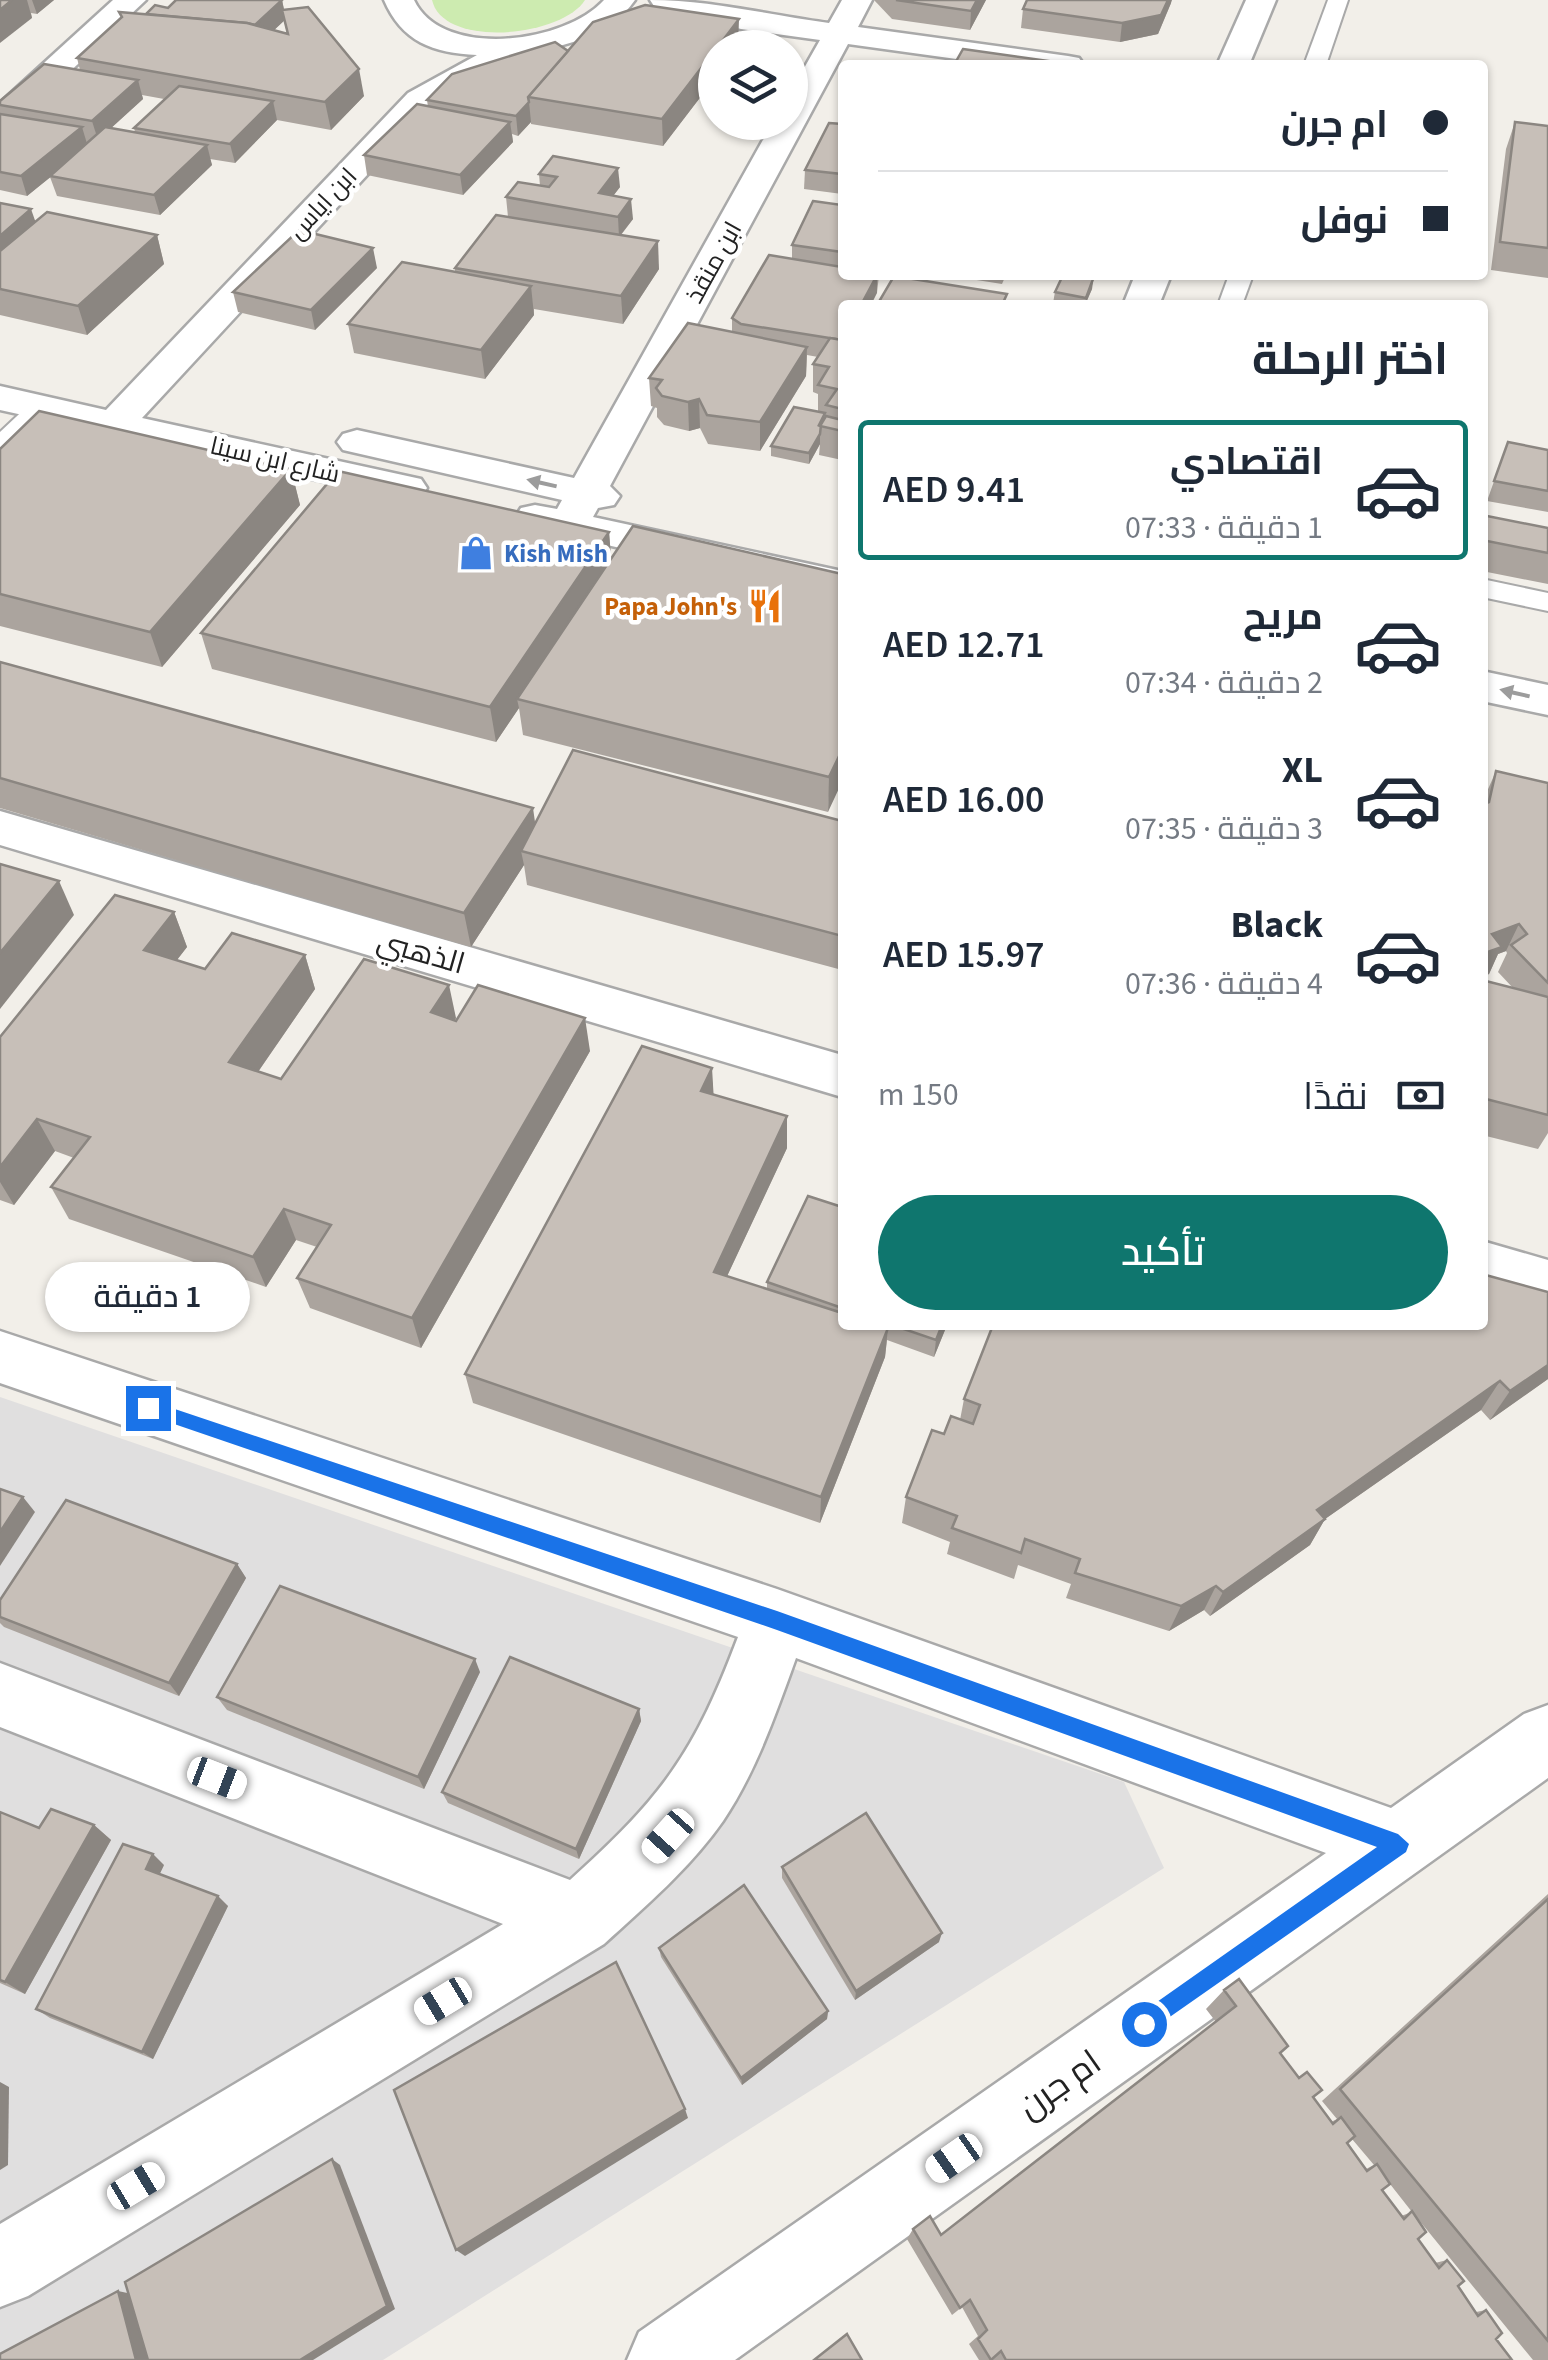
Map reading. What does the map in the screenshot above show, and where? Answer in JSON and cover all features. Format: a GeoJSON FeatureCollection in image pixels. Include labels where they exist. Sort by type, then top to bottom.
{"type":"FeatureCollection","features":[{"type":"Feature","properties":{"kind":"street"},"geometry":{"type":"LineString","coordinates":[[0,120],[131,0]]}},
{"type":"Feature","properties":{"kind":"street","name":"ابن منقذ"},"geometry":{"type":"LineString","coordinates":[[578,509],[857,0]]}},
{"type":"Feature","properties":{"kind":"street"},"geometry":{"type":"LineString","coordinates":[[1235,60],[1260,0]]}},
{"type":"Feature","properties":{"kind":"street"},"geometry":{"type":"LineString","coordinates":[[399,8],[453,42],[523,46],[558,41],[643,11],[840,32],[1033,60]]}},
{"type":"Feature","properties":{"kind":"street"},"geometry":{"type":"LineString","coordinates":[[399,8],[430,62],[419,100]]}},
{"type":"Feature","properties":{"kind":"street","name":"ابن اياس"},"geometry":{"type":"LineString","coordinates":[[115,424],[419,100],[467,71],[523,46]]}},
{"type":"Feature","properties":{"kind":"street","name":"شارع ابن سينا"},"geometry":{"type":"LineString","coordinates":[[0,363],[144,394],[838,583]]}},
{"type":"Feature","properties":{"kind":"street","name":"شارع ابن سينا"},"geometry":{"type":"LineString","coordinates":[[0,398],[115,424],[578,509],[838,545]]}},
{"type":"Feature","properties":{"kind":"street"},"geometry":{"type":"LineString","coordinates":[[1488,687],[1548,700]]}},
{"type":"Feature","properties":{"kind":"street"},"geometry":{"type":"LineString","coordinates":[[1488,724],[1548,737]]}},
{"type":"Feature","properties":{"kind":"street","name":"الذهبي"},"geometry":{"type":"LineString","coordinates":[[0,828],[838,1075]]}},
{"type":"Feature","properties":{"kind":"street"},"geometry":{"type":"LineString","coordinates":[[1488,1267],[1548,1284]]}},
{"type":"Feature","properties":{"kind":"street"},"geometry":{"type":"LineString","coordinates":[[0,1358],[777,1620],[1398,1844]]}},
{"type":"Feature","properties":{"kind":"street"},"geometry":{"type":"LineString","coordinates":[[0,2268],[579,1918],[652,1852],[713,1776],[777,1620]]}},
{"type":"Feature","properties":{"kind":"street"},"geometry":{"type":"LineString","coordinates":[[0,1694],[579,1918]]}},
{"type":"Feature","properties":{"kind":"street","name":"ام جرن"},"geometry":{"type":"LineString","coordinates":[[667,2360],[1548,1738]]}},
{"type":"Feature","properties":{"kind":"lane"},"geometry":{"type":"LineString","coordinates":[[1317,60],[1338,0]]}},
{"type":"Feature","properties":{"kind":"lane"},"geometry":{"type":"LineString","coordinates":[[0,447],[42,407]]}},
{"type":"Feature","properties":{"kind":"lane"},"geometry":{"type":"LineString","coordinates":[[1488,589],[1548,602]]}},
{"type":"Feature","properties":{"kind":"shaded area"},"geometry":{"type":"Polygon","coordinates":[[[0,1397],[1124,1782],[1164,1868],[383,2360],[0,2360],[0,1397]]]}},
{"type":"Feature","properties":{"kind":"green space"},"geometry":{"type":"Polygon","coordinates":[[[432,0],[585,0],[572,13],[553,22],[504,32],[457,26],[441,16],[432,0]]]}},
{"type":"Feature","properties":{"kind":"building"},"geometry":{"type":"Polygon","coordinates":[[[176,0],[282,0],[255,25],[146,14],[155,5],[168,8],[176,0]]]}},
{"type":"Feature","properties":{"kind":"building"},"geometry":{"type":"Polygon","coordinates":[[[896,0],[977,0],[971,11],[896,0]]]}},
{"type":"Feature","properties":{"kind":"building"},"geometry":{"type":"Polygon","coordinates":[[[1027,0],[1168,0],[1161,15],[1122,23],[1023,9],[1027,0]]]}},
{"type":"Feature","properties":{"kind":"building"},"geometry":{"type":"Polygon","coordinates":[[[645,5],[739,19],[731,30],[698,30],[698,72],[662,119],[528,97],[593,22],[645,5]]]}},
{"type":"Feature","properties":{"kind":"building"},"geometry":{"type":"Polygon","coordinates":[[[308,7],[359,69],[325,102],[77,58],[122,17],[119,12],[247,23],[288,34],[282,10],[308,7]]]}},
{"type":"Feature","properties":{"kind":"building"},"geometry":{"type":"Polygon","coordinates":[[[555,42],[568,51],[516,116],[427,100],[452,74],[555,42]]]}},
{"type":"Feature","properties":{"kind":"building"},"geometry":{"type":"Polygon","coordinates":[[[963,49],[1041,60],[957,60],[963,49]]]}},
{"type":"Feature","properties":{"kind":"building"},"geometry":{"type":"Polygon","coordinates":[[[44,64],[138,80],[92,121],[0,105],[44,64]]]}},
{"type":"Feature","properties":{"kind":"building"},"geometry":{"type":"Polygon","coordinates":[[[179,86],[273,101],[230,144],[134,128],[179,86]]]}},
{"type":"Feature","properties":{"kind":"building"},"geometry":{"type":"Polygon","coordinates":[[[417,104],[510,122],[460,175],[364,155],[417,104]]]}},
{"type":"Feature","properties":{"kind":"building"},"geometry":{"type":"Polygon","coordinates":[[[0,114],[82,127],[21,176],[0,172],[0,114]]]}},
{"type":"Feature","properties":{"kind":"building"},"geometry":{"type":"Polygon","coordinates":[[[1515,122],[1548,126],[1548,248],[1500,242],[1515,122]]]}},
{"type":"Feature","properties":{"kind":"building"},"geometry":{"type":"Polygon","coordinates":[[[829,123],[838,124],[838,174],[805,170],[829,123]]]}},
{"type":"Feature","properties":{"kind":"building"},"geometry":{"type":"Polygon","coordinates":[[[105,127],[207,145],[154,195],[50,176],[105,127]]]}},
{"type":"Feature","properties":{"kind":"building"},"geometry":{"type":"Polygon","coordinates":[[[553,156],[618,168],[599,193],[631,199],[618,217],[506,197],[518,182],[549,187],[557,177],[539,174],[553,156]]]}},
{"type":"Feature","properties":{"kind":"building"},"geometry":{"type":"Polygon","coordinates":[[[813,201],[838,204],[838,251],[792,245],[813,201]]]}},
{"type":"Feature","properties":{"kind":"building"},"geometry":{"type":"Polygon","coordinates":[[[0,203],[31,209],[0,236],[0,203]]]}},
{"type":"Feature","properties":{"kind":"building"},"geometry":{"type":"Polygon","coordinates":[[[47,212],[157,235],[78,306],[0,289],[0,251],[47,212]]]}},
{"type":"Feature","properties":{"kind":"building"},"geometry":{"type":"Polygon","coordinates":[[[496,215],[658,241],[621,296],[455,268],[496,215]]]}},
{"type":"Feature","properties":{"kind":"building"},"geometry":{"type":"Polygon","coordinates":[[[299,230],[373,248],[311,310],[233,292],[299,230]]]}},
{"type":"Feature","properties":{"kind":"building"},"geometry":{"type":"Polygon","coordinates":[[[769,255],[838,266],[838,280],[874,280],[864,300],[838,300],[838,339],[741,324],[732,318],[769,255]]]}},
{"type":"Feature","properties":{"kind":"building"},"geometry":{"type":"Polygon","coordinates":[[[402,262],[531,286],[481,350],[348,324],[402,262]]]}},
{"type":"Feature","properties":{"kind":"building"},"geometry":{"type":"Polygon","coordinates":[[[892,280],[919,280],[1007,294],[1004,300],[880,300],[892,280]]]}},
{"type":"Feature","properties":{"kind":"building"},"geometry":{"type":"Polygon","coordinates":[[[1061,280],[1093,280],[1086,298],[1055,292],[1061,280]]]}},
{"type":"Feature","properties":{"kind":"building"},"geometry":{"type":"Polygon","coordinates":[[[688,323],[807,347],[760,422],[707,415],[699,399],[688,402],[662,396],[656,388],[662,380],[649,378],[688,323]]]}},
{"type":"Feature","properties":{"kind":"building"},"geometry":{"type":"Polygon","coordinates":[[[830,338],[838,339],[838,408],[826,405],[837,389],[818,385],[829,367],[813,364],[830,338]]]}},
{"type":"Feature","properties":{"kind":"building"},"geometry":{"type":"Polygon","coordinates":[[[794,407],[825,413],[819,425],[820,434],[809,453],[771,446],[794,407]]]}},
{"type":"Feature","properties":{"kind":"building"},"geometry":{"type":"Polygon","coordinates":[[[39,411],[291,469],[150,632],[0,594],[0,449],[39,411]]]}},
{"type":"Feature","properties":{"kind":"building"},"geometry":{"type":"Polygon","coordinates":[[[826,416],[838,419],[838,430],[820,426],[826,416]]]}},
{"type":"Feature","properties":{"kind":"building"},"geometry":{"type":"Polygon","coordinates":[[[1508,442],[1548,450],[1548,491],[1494,481],[1508,442]]]}},
{"type":"Feature","properties":{"kind":"building"},"geometry":{"type":"Polygon","coordinates":[[[338,471],[609,532],[490,707],[201,633],[338,471]]]}},
{"type":"Feature","properties":{"kind":"building"},"geometry":{"type":"Polygon","coordinates":[[[1488,516],[1548,528],[1548,553],[1488,541],[1488,516]]]}},
{"type":"Feature","properties":{"kind":"building"},"geometry":{"type":"Polygon","coordinates":[[[633,526],[838,573],[838,758],[829,777],[517,699],[633,526]]]}},
{"type":"Feature","properties":{"kind":"building"},"geometry":{"type":"Polygon","coordinates":[[[0,662],[533,808],[464,913],[0,778],[0,662]]]}},
{"type":"Feature","properties":{"kind":"building"},"geometry":{"type":"Polygon","coordinates":[[[573,750],[838,820],[838,935],[521,851],[573,750]]]}},
{"type":"Feature","properties":{"kind":"building"},"geometry":{"type":"Polygon","coordinates":[[[1496,771],[1548,783],[1548,983],[1511,945],[1527,934],[1519,924],[1492,934],[1502,947],[1488,952],[1489,802],[1496,771]]]}},
{"type":"Feature","properties":{"kind":"building"},"geometry":{"type":"Polygon","coordinates":[[[0,864],[59,881],[0,953],[0,864]]]}},
{"type":"Feature","properties":{"kind":"building"},"geometry":{"type":"Polygon","coordinates":[[[115,895],[174,912],[144,950],[205,969],[232,933],[305,955],[229,1062],[281,1079],[364,959],[449,985],[431,1012],[456,1021],[478,985],[585,1018],[412,1318],[297,1278],[331,1225],[284,1209],[253,1257],[51,1187],[90,1137],[37,1119],[0,1167],[0,1037],[115,895]]]}},
{"type":"Feature","properties":{"kind":"building"},"geometry":{"type":"Polygon","coordinates":[[[1488,982],[1548,997],[1548,1115],[1488,1100],[1488,982]]]}},
{"type":"Feature","properties":{"kind":"building"},"geometry":{"type":"Polygon","coordinates":[[[642,1046],[712,1068],[701,1091],[787,1116],[714,1272],[838,1312],[838,1330],[887,1330],[821,1497],[465,1374],[642,1046]]]}},
{"type":"Feature","properties":{"kind":"building"},"geometry":{"type":"Polygon","coordinates":[[[808,1196],[838,1206],[838,1307],[767,1282],[808,1196]]]}},
{"type":"Feature","properties":{"kind":"building"},"geometry":{"type":"Polygon","coordinates":[[[1488,1276],[1548,1292],[1548,1365],[1510,1391],[1500,1381],[1317,1510],[1325,1519],[1223,1592],[1216,1586],[1181,1606],[1075,1573],[1080,1559],[1025,1539],[1021,1553],[952,1528],[957,1516],[906,1497],[932,1430],[944,1434],[951,1416],[973,1424],[980,1405],[964,1399],[991,1330],[1488,1330],[1488,1276]]]}},
{"type":"Feature","properties":{"kind":"building"},"geometry":{"type":"Polygon","coordinates":[[[907,1330],[940,1330],[936,1340],[907,1330]]]}},
{"type":"Feature","properties":{"kind":"building"},"geometry":{"type":"Polygon","coordinates":[[[0,1489],[23,1497],[0,1532],[0,1489]]]}},
{"type":"Feature","properties":{"kind":"building"},"geometry":{"type":"Polygon","coordinates":[[[66,1500],[237,1564],[169,1683],[0,1617],[0,1600],[66,1500]]]}},
{"type":"Feature","properties":{"kind":"building"},"geometry":{"type":"Polygon","coordinates":[[[280,1586],[475,1659],[418,1777],[217,1697],[280,1586]]]}},
{"type":"Feature","properties":{"kind":"building"},"geometry":{"type":"Polygon","coordinates":[[[510,1657],[639,1709],[576,1849],[442,1792],[510,1657]]]}},
{"type":"Feature","properties":{"kind":"building"},"geometry":{"type":"Polygon","coordinates":[[[51,1809],[94,1825],[5,1982],[0,1980],[0,1812],[39,1828],[51,1809]]]}},
{"type":"Feature","properties":{"kind":"building"},"geometry":{"type":"Polygon","coordinates":[[[866,1813],[942,1933],[856,1991],[782,1867],[866,1813]]]}},
{"type":"Feature","properties":{"kind":"building"},"geometry":{"type":"Polygon","coordinates":[[[123,1844],[153,1854],[146,1869],[218,1896],[142,2052],[36,2009],[123,1844]]]}},
{"type":"Feature","properties":{"kind":"building"},"geometry":{"type":"Polygon","coordinates":[[[744,1885],[828,2011],[741,2078],[659,1948],[744,1885]]]}},
{"type":"Feature","properties":{"kind":"building"},"geometry":{"type":"Polygon","coordinates":[[[1548,1899],[1548,2341],[1340,2089],[1548,1899]]]}},
{"type":"Feature","properties":{"kind":"building"},"geometry":{"type":"Polygon","coordinates":[[[616,1962],[685,2109],[456,2250],[394,2090],[616,1962]]]}},
{"type":"Feature","properties":{"kind":"building"},"geometry":{"type":"Polygon","coordinates":[[[1239,1979],[1288,2046],[1280,2053],[1299,2078],[1307,2072],[1322,2090],[1313,2097],[1333,2124],[1341,2117],[1355,2136],[1347,2143],[1367,2171],[1377,2164],[1390,2184],[1382,2190],[1404,2219],[1412,2211],[1426,2232],[1418,2239],[1439,2268],[1447,2260],[1464,2281],[1458,2286],[1478,2316],[1486,2310],[1502,2333],[1496,2339],[1512,2360],[1006,2360],[1001,2351],[991,2360],[978,2339],[987,2330],[970,2300],[960,2308],[913,2229],[930,2216],[941,2235],[1236,2006],[1224,1990],[1239,1979]]]}},
{"type":"Feature","properties":{"kind":"building"},"geometry":{"type":"Polygon","coordinates":[[[332,2159],[387,2306],[300,2360],[148,2360],[125,2282],[332,2159]]]}},
{"type":"Feature","properties":{"kind":"building"},"geometry":{"type":"Polygon","coordinates":[[[118,2291],[136,2360],[0,2360],[0,2354],[118,2291]]]}},
{"type":"Feature","properties":{"kind":"building"},"geometry":{"type":"Polygon","coordinates":[[[847,2334],[862,2360],[814,2360],[847,2334]]]}},
{"type":"Feature","properties":{"kind":"place","name":"Kish Mish"},"geometry":{"type":"Point","coordinates":[476,553]}},
{"type":"Feature","properties":{"kind":"place","name":"Papa John's"},"geometry":{"type":"Point","coordinates":[765,606]}},
{"type":"Feature","properties":{"kind":"route"},"geometry":{"type":"LineString","coordinates":[[148,1408],[777,1620],[1398,1844],[1144,2024]]}}]}
